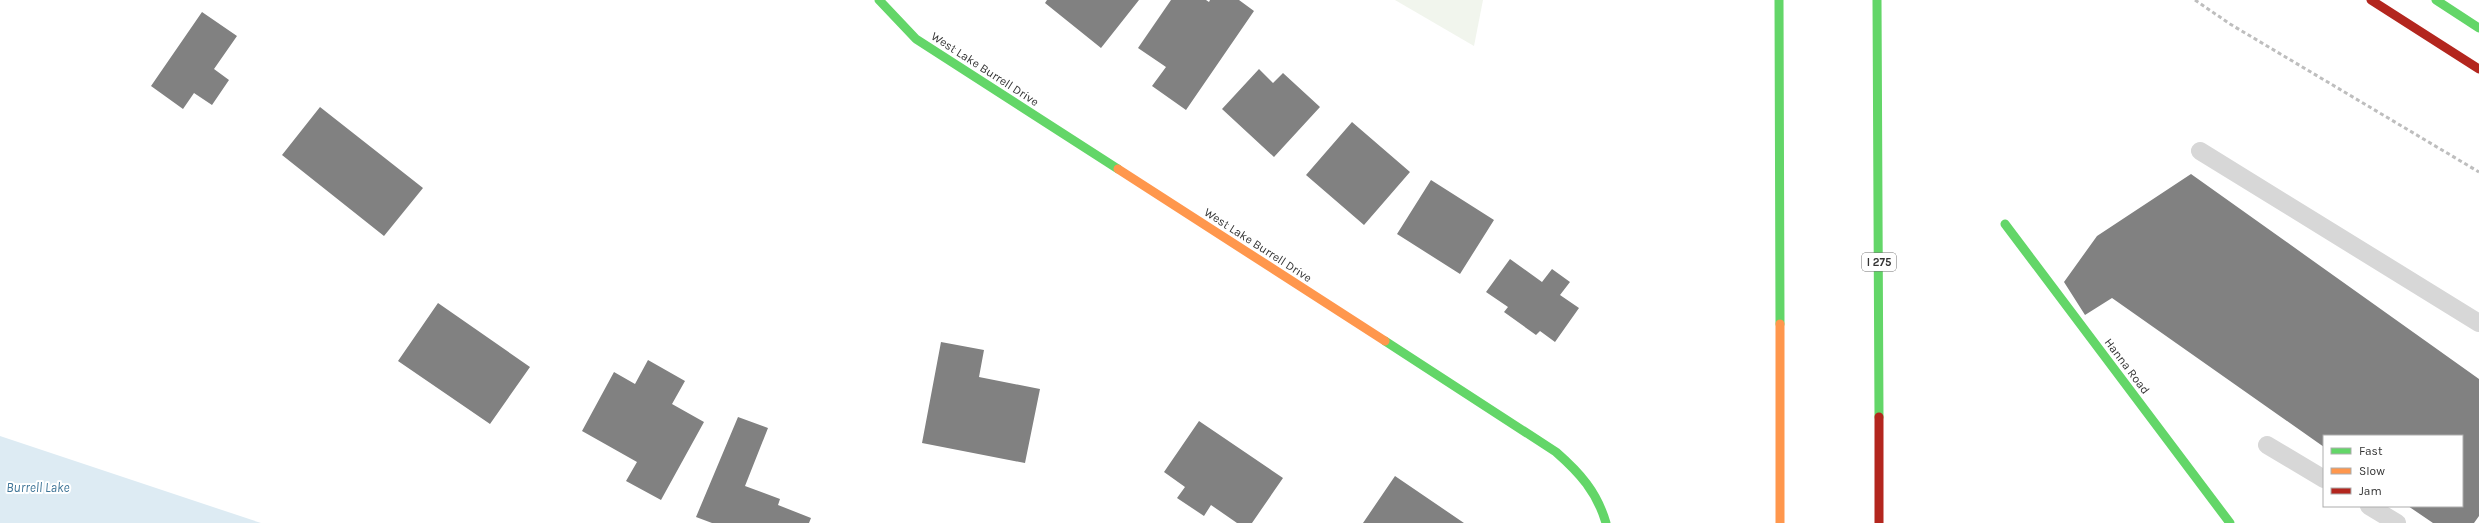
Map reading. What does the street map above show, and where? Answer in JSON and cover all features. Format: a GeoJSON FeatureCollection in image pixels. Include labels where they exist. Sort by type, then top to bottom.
{"type":"FeatureCollection","features":[{"type":"Feature","properties":{"kind":"main road","name":"West Lake Burrell Drive"},"geometry":{"type":"LineString","coordinates":[[879,0],[916,39],[1545,444],[1580,472],[1603,508],[1606,523]]}},
{"type":"Feature","properties":{"kind":"main road"},"geometry":{"type":"LineString","coordinates":[[1780,0],[1780,523]]}},
{"type":"Feature","properties":{"kind":"main road","name":"I 275"},"geometry":{"type":"LineString","coordinates":[[1877,0],[1879,523]]}},
{"type":"Feature","properties":{"kind":"main road"},"geometry":{"type":"LineString","coordinates":[[2371,0],[2479,69]]}},
{"type":"Feature","properties":{"kind":"main road"},"geometry":{"type":"LineString","coordinates":[[2436,0],[2479,28]]}},
{"type":"Feature","properties":{"kind":"main road","name":"Hanna Road"},"geometry":{"type":"LineString","coordinates":[[2005,224],[2230,523]]}},
{"type":"Feature","properties":{"kind":"lane"},"geometry":{"type":"LineString","coordinates":[[2200,151],[2479,323]]}},
{"type":"Feature","properties":{"kind":"lane"},"geometry":{"type":"LineString","coordinates":[[2267,445],[2323,478]]}},
{"type":"Feature","properties":{"kind":"lane"},"geometry":{"type":"LineString","coordinates":[[2370,507],[2397,523]]}},
{"type":"Feature","properties":{"kind":"shaded area"},"geometry":{"type":"Polygon","coordinates":[[[1395,0],[1483,0],[1474,46],[1395,0]]]}},
{"type":"Feature","properties":{"kind":"water","name":"Burrell Lake"},"geometry":{"type":"Polygon","coordinates":[[[0,436],[261,523],[0,523],[0,436]]]}},
{"type":"Feature","properties":{"kind":"building"},"geometry":{"type":"Polygon","coordinates":[[[1047,0],[1139,0],[1101,48],[1045,3],[1047,0]]]}},
{"type":"Feature","properties":{"kind":"building"},"geometry":{"type":"Polygon","coordinates":[[[1171,0],[1206,0],[1209,2],[1210,0],[1239,0],[1254,11],[1186,110],[1152,86],[1166,67],[1138,48],[1171,0]]]}},
{"type":"Feature","properties":{"kind":"building"},"geometry":{"type":"Polygon","coordinates":[[[202,12],[237,36],[214,69],[229,80],[212,105],[194,93],[183,109],[151,86],[202,12]]]}},
{"type":"Feature","properties":{"kind":"building"},"geometry":{"type":"Polygon","coordinates":[[[1259,69],[1273,83],[1283,73],[1320,107],[1274,157],[1222,109],[1259,69]]]}},
{"type":"Feature","properties":{"kind":"building"},"geometry":{"type":"Polygon","coordinates":[[[320,107],[423,188],[384,236],[282,155],[320,107]]]}},
{"type":"Feature","properties":{"kind":"building"},"geometry":{"type":"Polygon","coordinates":[[[1352,122],[1410,172],[1364,225],[1306,175],[1352,122]]]}},
{"type":"Feature","properties":{"kind":"building"},"geometry":{"type":"Polygon","coordinates":[[[2191,174],[2479,379],[2479,516],[2474,523],[2433,523],[2409,507],[2463,507],[2463,435],[2323,435],[2323,446],[2112,298],[2085,315],[2064,282],[2097,236],[2191,174]]]}},
{"type":"Feature","properties":{"kind":"building"},"geometry":{"type":"Polygon","coordinates":[[[1431,180],[1494,220],[1460,274],[1397,234],[1431,180]]]}},
{"type":"Feature","properties":{"kind":"building"},"geometry":{"type":"Polygon","coordinates":[[[1510,259],[1542,282],[1552,269],[1570,282],[1560,295],[1579,308],[1555,342],[1540,331],[1536,335],[1504,312],[1508,307],[1486,292],[1510,259]]]}},
{"type":"Feature","properties":{"kind":"building"},"geometry":{"type":"Polygon","coordinates":[[[438,303],[530,367],[490,424],[398,361],[438,303]]]}},
{"type":"Feature","properties":{"kind":"building"},"geometry":{"type":"Polygon","coordinates":[[[941,342],[984,350],[979,377],[1040,389],[1025,463],[922,443],[941,342]]]}},
{"type":"Feature","properties":{"kind":"building"},"geometry":{"type":"Polygon","coordinates":[[[648,360],[685,381],[672,404],[704,422],[661,500],[626,481],[637,462],[582,431],[614,372],[635,384],[648,360]]]}},
{"type":"Feature","properties":{"kind":"building"},"geometry":{"type":"Polygon","coordinates":[[[738,417],[768,428],[745,486],[780,499],[778,505],[811,518],[809,523],[712,523],[696,517],[738,417]]]}},
{"type":"Feature","properties":{"kind":"building"},"geometry":{"type":"Polygon","coordinates":[[[1199,421],[1283,478],[1252,523],[1237,523],[1211,505],[1204,516],[1177,498],[1185,487],[1164,472],[1199,421]]]}},
{"type":"Feature","properties":{"kind":"building"},"geometry":{"type":"Polygon","coordinates":[[[1395,476],[1464,523],[1363,523],[1395,476]]]}},
{"type":"Feature","properties":{"kind":"railway"},"geometry":{"type":"LineString","coordinates":[[2195,0],[2230,24],[2479,172]]}},
{"type":"Feature","properties":{"kind":"traffic: fast"},"geometry":{"type":"LineString","coordinates":[[879,0],[916,39],[1118,169]]}},
{"type":"Feature","properties":{"kind":"traffic: fast"},"geometry":{"type":"LineString","coordinates":[[1779,0],[1780,324]]}},
{"type":"Feature","properties":{"kind":"traffic: fast"},"geometry":{"type":"LineString","coordinates":[[1877,0],[1879,417]]}},
{"type":"Feature","properties":{"kind":"traffic: fast"},"geometry":{"type":"LineString","coordinates":[[2436,0],[2479,28]]}},
{"type":"Feature","properties":{"kind":"traffic: fast"},"geometry":{"type":"LineString","coordinates":[[2005,224],[2230,523]]}},
{"type":"Feature","properties":{"kind":"traffic: fast"},"geometry":{"type":"LineString","coordinates":[[1385,341],[1556,452],[1573,468],[1593,492],[1606,523]]}},
{"type":"Feature","properties":{"kind":"traffic: slow"},"geometry":{"type":"LineString","coordinates":[[1118,169],[1385,341]]}},
{"type":"Feature","properties":{"kind":"traffic: slow"},"geometry":{"type":"LineString","coordinates":[[1780,324],[1780,523]]}},
{"type":"Feature","properties":{"kind":"traffic: jam"},"geometry":{"type":"LineString","coordinates":[[2371,0],[2479,69]]}},
{"type":"Feature","properties":{"kind":"traffic: jam"},"geometry":{"type":"LineString","coordinates":[[1879,417],[1879,523]]}}]}
